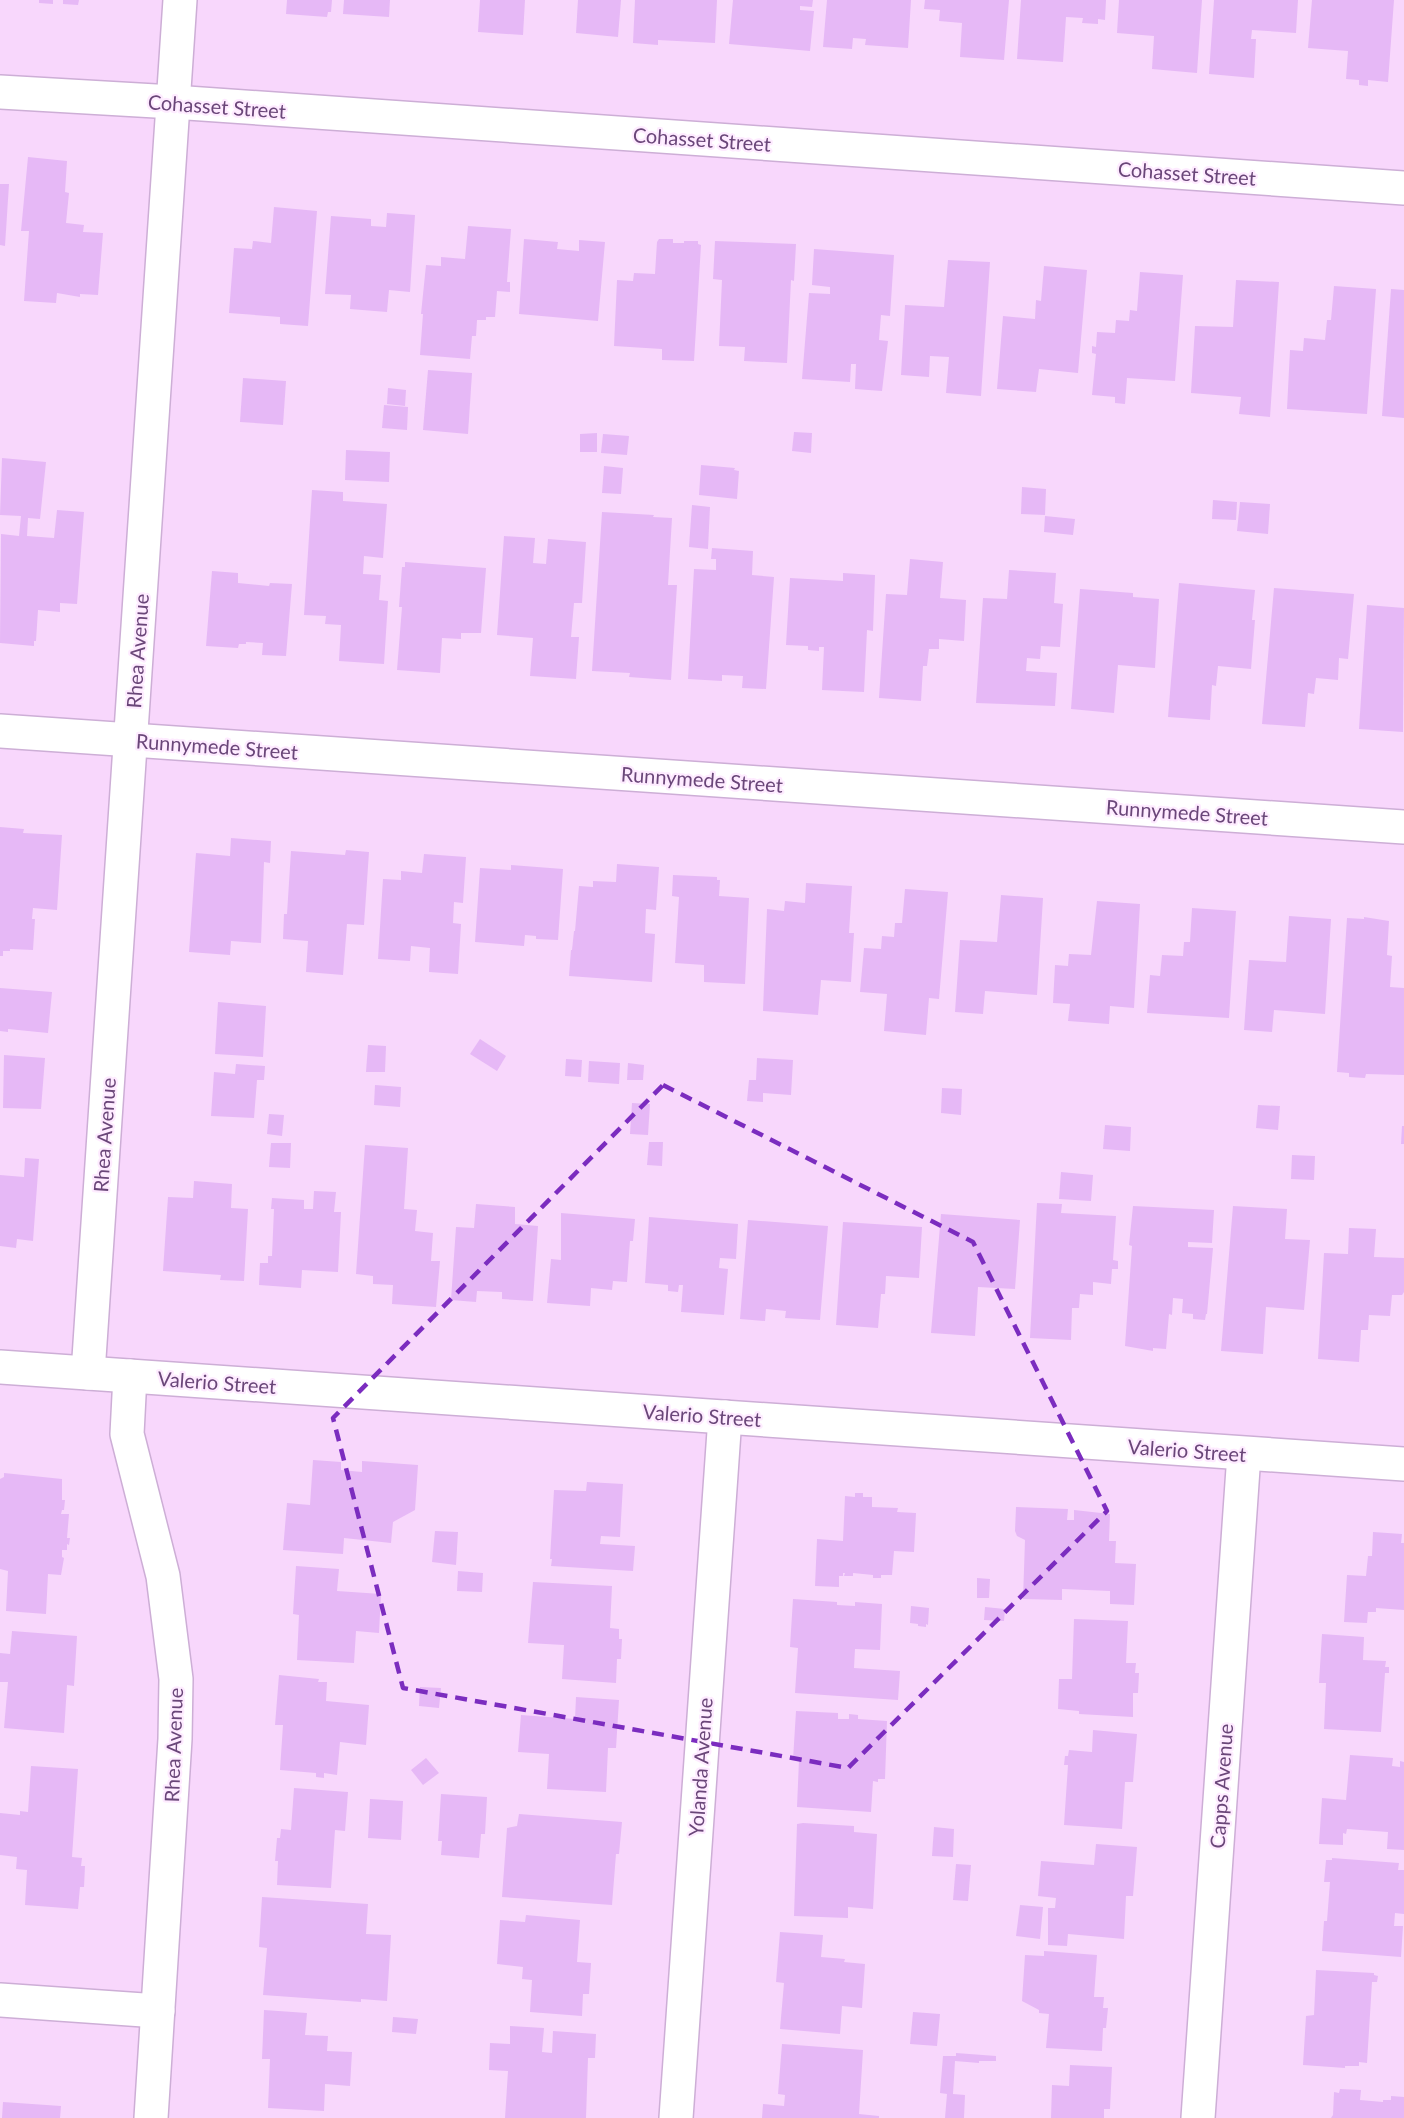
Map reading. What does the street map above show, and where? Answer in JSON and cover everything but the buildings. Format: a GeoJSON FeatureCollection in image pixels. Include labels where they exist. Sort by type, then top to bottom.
{"type":"FeatureCollection","features":[{"type":"Feature","properties":{"kind":"street","name":"Rhea Avenue"},"geometry":{"type":"LineString","coordinates":[[88,1373],[180,0]]}},
{"type":"Feature","properties":{"kind":"street","name":"Cohasset Street"},"geometry":{"type":"LineString","coordinates":[[0,92],[173,102],[1404,188]]}},
{"type":"Feature","properties":{"kind":"street","name":"Runnymede Street"},"geometry":{"type":"LineString","coordinates":[[0,731],[1404,827]]}},
{"type":"Feature","properties":{"kind":"street","name":"Valerio Street"},"geometry":{"type":"LineString","coordinates":[[0,1367],[1404,1464]]}},
{"type":"Feature","properties":{"kind":"street","name":"Rhea Avenue"},"geometry":{"type":"LineString","coordinates":[[129,1376],[127,1434],[163,1576],[176,1679],[174,1751],[151,2118]]}},
{"type":"Feature","properties":{"kind":"street","name":"Yolanda Avenue"},"geometry":{"type":"LineString","coordinates":[[676,2118],[725,1417]]}},
{"type":"Feature","properties":{"kind":"street","name":"Capps Avenue"},"geometry":{"type":"LineString","coordinates":[[1198,2118],[1244,1454]]}},
{"type":"Feature","properties":{"kind":"street"},"geometry":{"type":"LineString","coordinates":[[0,2000],[158,2011]]}},
{"type":"Feature","properties":{"kind":"highlighted area"},"geometry":{"type":"Polygon","coordinates":[[[663,1085],[973,1242],[1107,1511],[848,1768],[403,1688],[333,1418],[663,1085]]]}},
{"type":"Feature","properties":{"kind":"shaded area"},"geometry":{"type":"Polygon","coordinates":[[[0,0],[1404,0],[1404,2118],[0,2118],[0,0]]]}}]}
